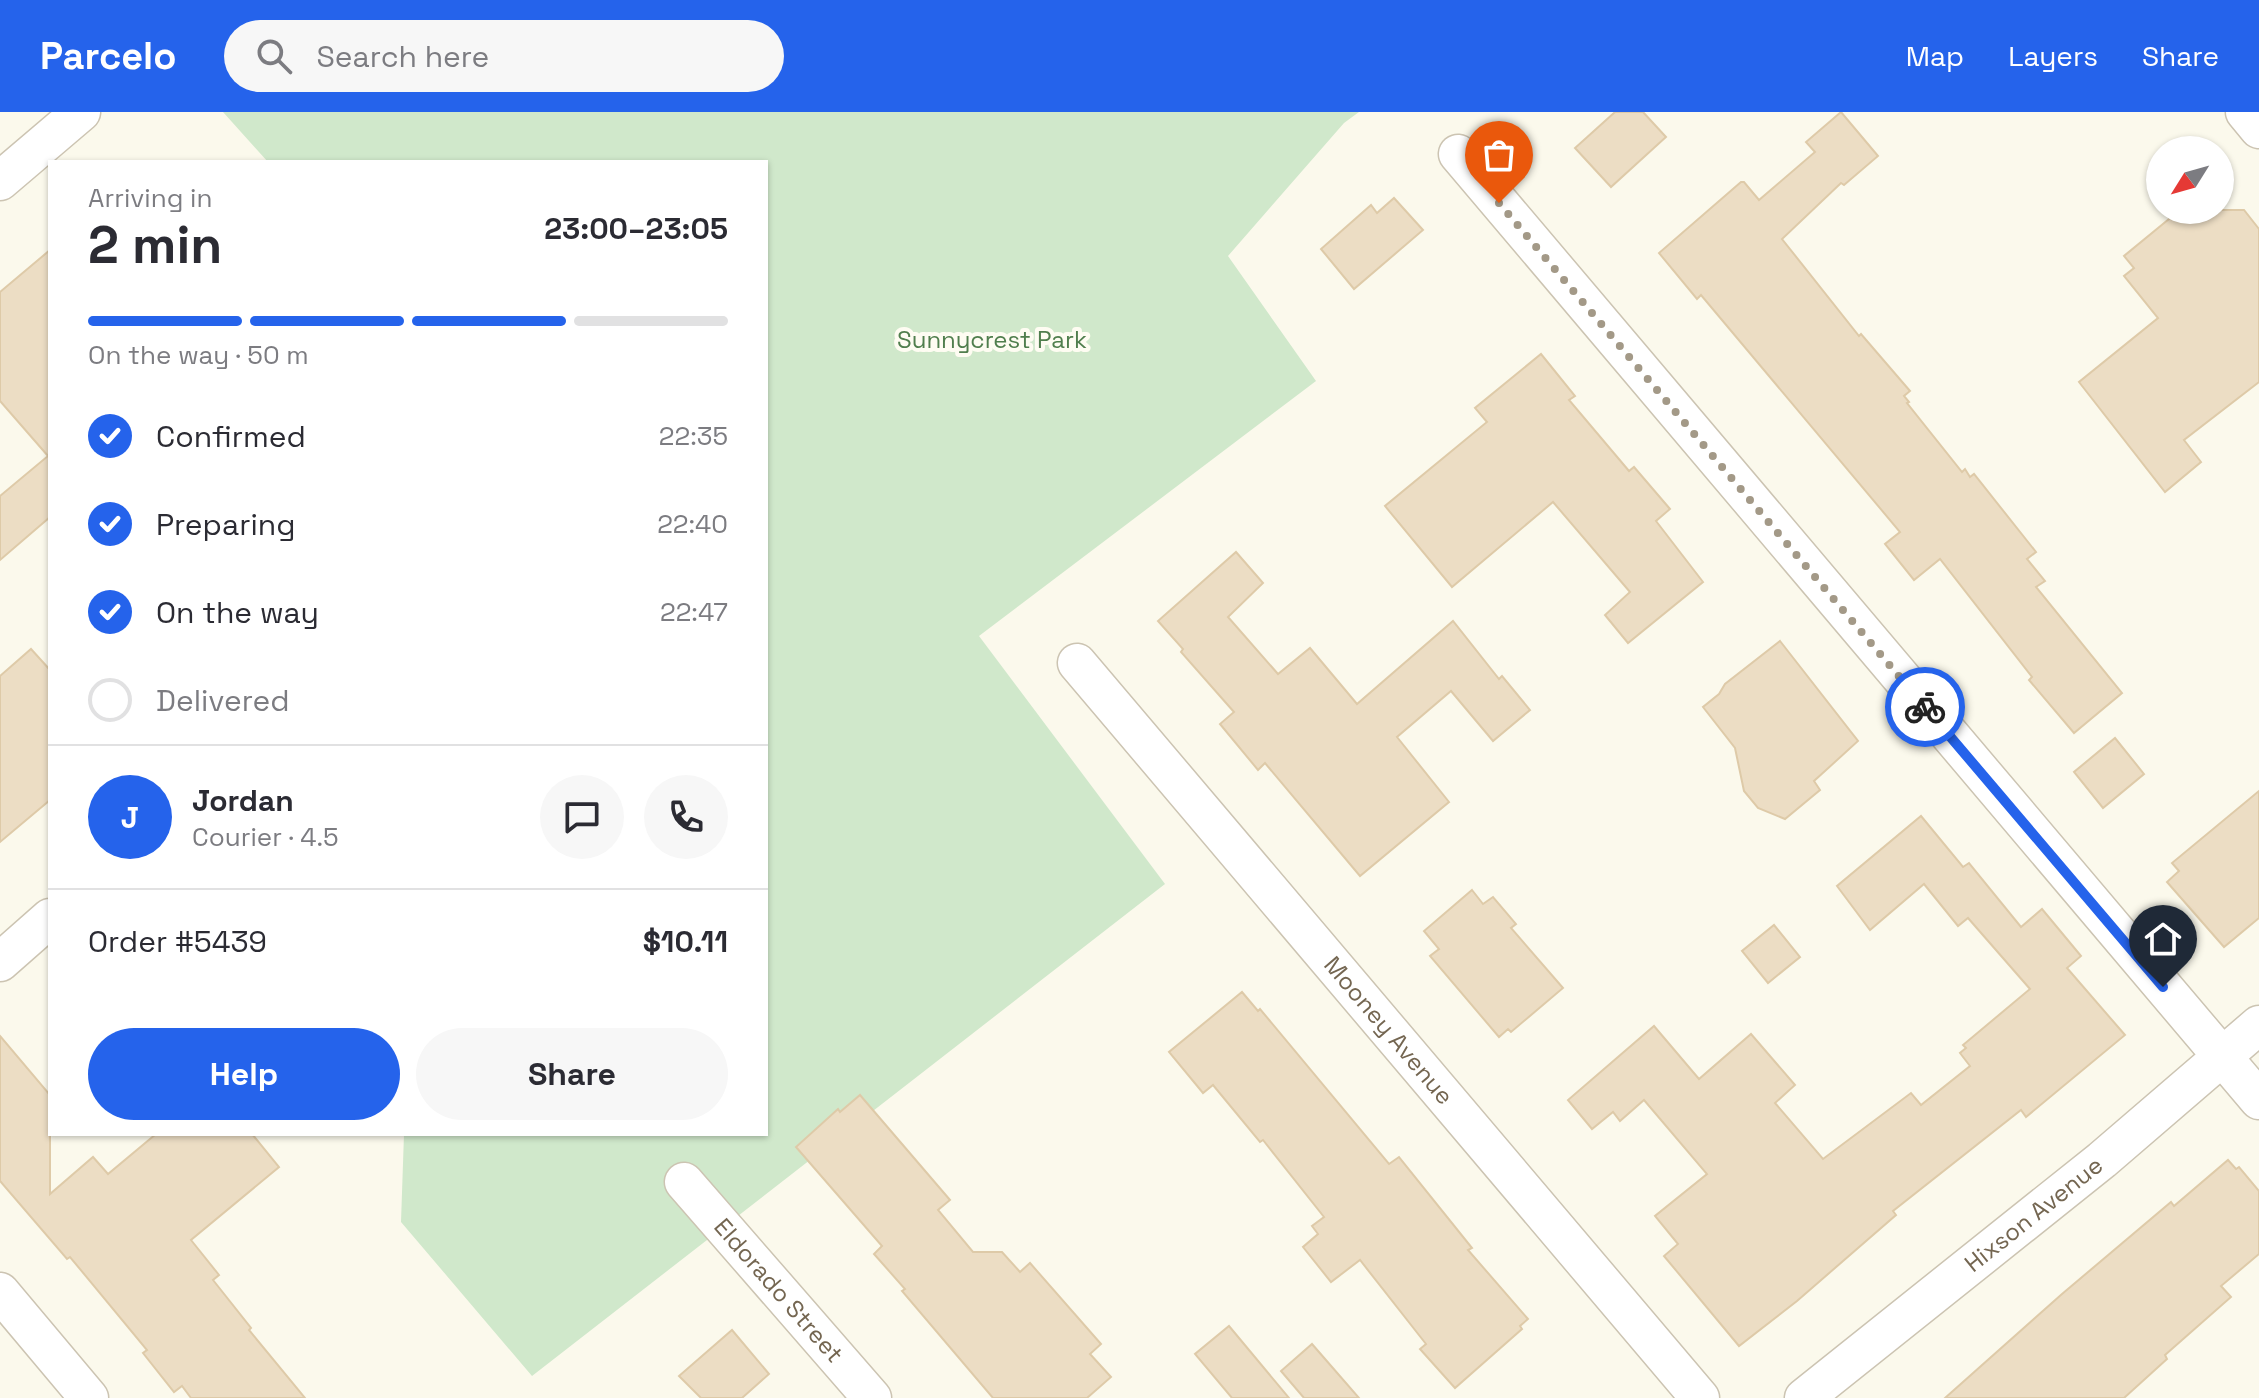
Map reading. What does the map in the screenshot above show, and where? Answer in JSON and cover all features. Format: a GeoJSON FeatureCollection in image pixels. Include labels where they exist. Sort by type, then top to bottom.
{"type":"FeatureCollection","features":[{"type":"Feature","properties":{"kind":"street"},"geometry":{"type":"LineString","coordinates":[[0,181],[81,112]]}},
{"type":"Feature","properties":{"kind":"street"},"geometry":{"type":"LineString","coordinates":[[2245,112],[2259,129]]}},
{"type":"Feature","properties":{"kind":"street"},"geometry":{"type":"LineString","coordinates":[[1458,154],[2259,1100]]}},
{"type":"Feature","properties":{"kind":"street","name":"Mooney Avenue"},"geometry":{"type":"LineString","coordinates":[[1077,663],[1700,1398]]}},
{"type":"Feature","properties":{"kind":"street"},"geometry":{"type":"LineString","coordinates":[[0,962],[48,920]]}},
{"type":"Feature","properties":{"kind":"street","name":"Hixson Avenue"},"geometry":{"type":"LineString","coordinates":[[1804,1398],[2102,1160],[2259,1025]]}},
{"type":"Feature","properties":{"kind":"street","name":"Eldorado Street"},"geometry":{"type":"LineString","coordinates":[[684,1182],[872,1398]]}},
{"type":"Feature","properties":{"kind":"street"},"geometry":{"type":"LineString","coordinates":[[0,1292],[89,1398]]}},
{"type":"Feature","properties":{"kind":"green space","name":"Sunnycrest Park"},"geometry":{"type":"Polygon","coordinates":[[[223,112],[1359,112],[1344,123],[1228,256],[1316,381],[979,636],[1165,884],[532,1376],[401,1222],[404,1136],[768,1136],[768,160],[266,160],[223,112]]]}},
{"type":"Feature","properties":{"kind":"building"},"geometry":{"type":"Polygon","coordinates":[[[1615,112],[1643,112],[1666,137],[1611,187],[1575,148],[1615,112]]]}},
{"type":"Feature","properties":{"kind":"building"},"geometry":{"type":"Polygon","coordinates":[[[1841,112],[1878,156],[1844,185],[1841,183],[1782,239],[1859,336],[1861,334],[1910,391],[1904,396],[1907,403],[1962,472],[1965,469],[1970,477],[1974,474],[2036,552],[2027,559],[2045,581],[2036,587],[2122,693],[2074,733],[2029,680],[2032,677],[1940,559],[1914,580],[1885,544],[1900,532],[1701,295],[1697,299],[1659,253],[1741,182],[1759,200],[1815,152],[1806,142],[1841,112]]]}},
{"type":"Feature","properties":{"kind":"building"},"geometry":{"type":"Polygon","coordinates":[[[1394,198],[1423,230],[1354,289],[1321,249],[1371,205],[1377,213],[1394,198]]]}},
{"type":"Feature","properties":{"kind":"building"},"geometry":{"type":"Polygon","coordinates":[[[2234,210],[2244,210],[2259,229],[2259,382],[2184,440],[2201,462],[2165,492],[2079,382],[2158,318],[2124,276],[2134,268],[2124,256],[2163,224],[2234,224],[2234,210]]]}},
{"type":"Feature","properties":{"kind":"building"},"geometry":{"type":"Polygon","coordinates":[[[48,252],[48,456],[0,401],[0,292],[48,252]]]}},
{"type":"Feature","properties":{"kind":"building"},"geometry":{"type":"Polygon","coordinates":[[[1541,354],[1575,396],[1569,400],[1629,471],[1634,467],[1670,509],[1656,521],[1703,582],[1628,643],[1605,615],[1630,592],[1553,502],[1452,587],[1385,506],[1487,422],[1475,408],[1541,354]]]}},
{"type":"Feature","properties":{"kind":"building"},"geometry":{"type":"Polygon","coordinates":[[[48,456],[48,519],[0,560],[0,496],[48,456]]]}},
{"type":"Feature","properties":{"kind":"building"},"geometry":{"type":"Polygon","coordinates":[[[1236,552],[1263,583],[1228,617],[1278,674],[1310,648],[1357,704],[1453,621],[1499,679],[1502,676],[1530,710],[1493,741],[1451,691],[1397,737],[1449,802],[1360,876],[1265,763],[1258,770],[1220,724],[1234,712],[1158,621],[1236,552]]]}},
{"type":"Feature","properties":{"kind":"building"},"geometry":{"type":"Polygon","coordinates":[[[1780,641],[1858,741],[1814,781],[1820,790],[1785,819],[1758,808],[1744,791],[1735,748],[1703,707],[1719,694],[1725,684],[1780,641]]]}},
{"type":"Feature","properties":{"kind":"building"},"geometry":{"type":"Polygon","coordinates":[[[31,649],[48,668],[48,802],[0,842],[0,676],[31,649]]]}},
{"type":"Feature","properties":{"kind":"building"},"geometry":{"type":"Polygon","coordinates":[[[2115,738],[2144,774],[2103,808],[2074,772],[2115,738]]]}},
{"type":"Feature","properties":{"kind":"building"},"geometry":{"type":"Polygon","coordinates":[[[2259,791],[2259,918],[2224,947],[2167,882],[2179,871],[2172,863],[2259,791]]]}},
{"type":"Feature","properties":{"kind":"building"},"geometry":{"type":"Polygon","coordinates":[[[1921,816],[1963,867],[1969,863],[2021,927],[2042,909],[2081,956],[2067,968],[2125,1035],[2026,1117],[2021,1110],[1893,1211],[1896,1215],[1797,1301],[1739,1346],[1664,1256],[1678,1244],[1655,1216],[1707,1174],[1644,1100],[1620,1121],[1613,1112],[1592,1129],[1568,1100],[1654,1026],[1699,1079],[1751,1034],[1795,1085],[1775,1103],[1823,1159],[1911,1093],[1921,1105],[1970,1066],[1960,1053],[1966,1048],[1963,1045],[2030,989],[1968,918],[1958,926],[1924,884],[1870,930],[1837,886],[1921,816]]]}},
{"type":"Feature","properties":{"kind":"building"},"geometry":{"type":"Polygon","coordinates":[[[1472,890],[1483,904],[1493,897],[1516,924],[1511,928],[1563,988],[1511,1032],[1508,1029],[1499,1037],[1430,956],[1439,949],[1424,931],[1472,890]]]}},
{"type":"Feature","properties":{"kind":"building"},"geometry":{"type":"Polygon","coordinates":[[[1774,925],[1800,957],[1768,983],[1742,951],[1774,925]]]}},
{"type":"Feature","properties":{"kind":"building"},"geometry":{"type":"Polygon","coordinates":[[[1242,992],[1258,1011],[1260,1009],[1389,1164],[1399,1157],[1472,1248],[1468,1250],[1528,1319],[1520,1326],[1522,1329],[1455,1388],[1420,1349],[1426,1344],[1360,1260],[1331,1282],[1303,1247],[1318,1234],[1312,1226],[1324,1217],[1263,1140],[1260,1142],[1213,1085],[1203,1093],[1169,1052],[1242,992]]]}},
{"type":"Feature","properties":{"kind":"building"},"geometry":{"type":"Polygon","coordinates":[[[0,1036],[48,1093],[50,1194],[93,1157],[108,1174],[154,1136],[254,1136],[279,1167],[191,1240],[219,1275],[213,1280],[251,1328],[249,1330],[305,1398],[191,1398],[182,1386],[174,1392],[143,1353],[147,1350],[70,1257],[67,1259],[0,1181],[0,1036]]]}},
{"type":"Feature","properties":{"kind":"building"},"geometry":{"type":"Polygon","coordinates":[[[860,1095],[950,1200],[938,1210],[973,1252],[1002,1252],[1020,1272],[1030,1263],[1101,1344],[1090,1354],[1111,1377],[1087,1398],[993,1398],[874,1254],[882,1246],[796,1147],[838,1109],[840,1112],[860,1095]]]}},
{"type":"Feature","properties":{"kind":"building"},"geometry":{"type":"Polygon","coordinates":[[[2228,1160],[2236,1169],[2239,1167],[2259,1191],[2259,1254],[2221,1286],[2231,1297],[2165,1355],[2167,1359],[2124,1398],[1945,1398],[2171,1202],[2174,1206],[2228,1160]]]}},
{"type":"Feature","properties":{"kind":"building"},"geometry":{"type":"Polygon","coordinates":[[[1229,1326],[1289,1398],[1232,1398],[1195,1354],[1229,1326]]]}},
{"type":"Feature","properties":{"kind":"building"},"geometry":{"type":"Polygon","coordinates":[[[732,1330],[769,1374],[742,1398],[701,1398],[679,1376],[732,1330]]]}},
{"type":"Feature","properties":{"kind":"building"},"geometry":{"type":"Polygon","coordinates":[[[1312,1344],[1359,1398],[1304,1398],[1281,1371],[1312,1344]]]}},
{"type":"Feature","properties":{"kind":"way so far"},"geometry":{"type":"LineString","coordinates":[[1499,203],[1925,707]]}},
{"type":"Feature","properties":{"kind":"route"},"geometry":{"type":"LineString","coordinates":[[1925,707],[2163,987]]}}]}
